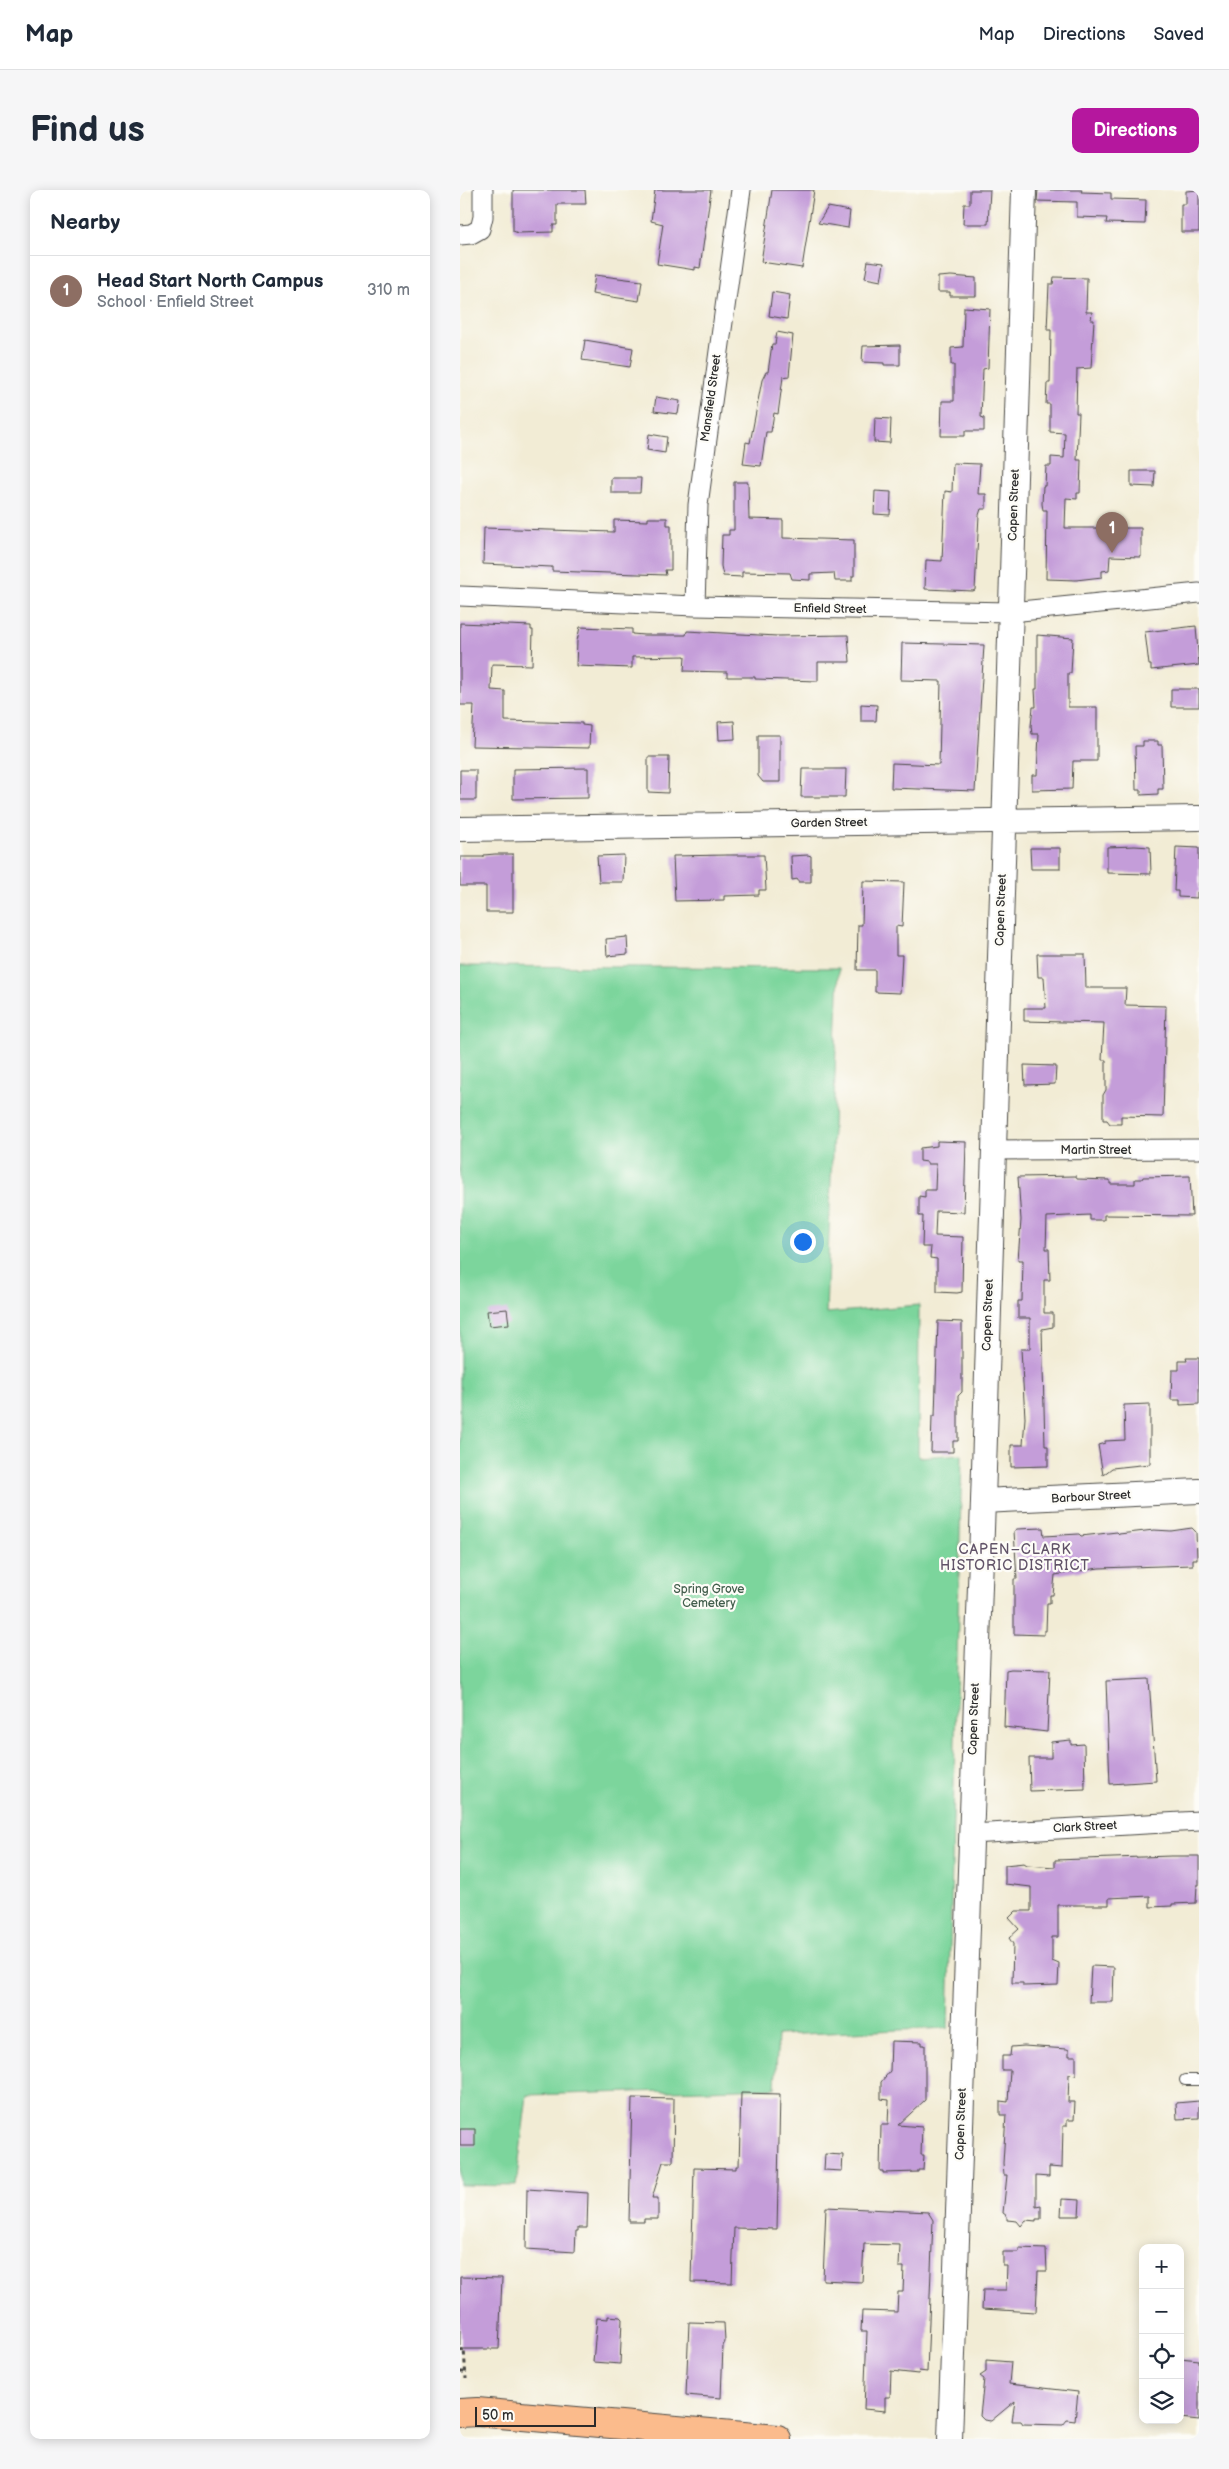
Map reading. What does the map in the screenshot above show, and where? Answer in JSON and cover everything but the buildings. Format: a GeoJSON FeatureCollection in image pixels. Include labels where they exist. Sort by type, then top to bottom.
{"type":"FeatureCollection","features":[{"type":"Feature","properties":{"kind":"main road"},"geometry":{"type":"LineString","coordinates":[[460,2413],[486,2413],[765,2439]]}},
{"type":"Feature","properties":{"kind":"street"},"geometry":{"type":"LineString","coordinates":[[460,235],[480,229],[483,218],[483,190]]}},
{"type":"Feature","properties":{"kind":"street","name":"Mansfield Street"},"geometry":{"type":"LineString","coordinates":[[695,606],[700,487],[741,190]]}},
{"type":"Feature","properties":{"kind":"street","name":"Capen Street"},"geometry":{"type":"LineString","coordinates":[[950,2439],[983,1502],[1024,190]]}},
{"type":"Feature","properties":{"kind":"street","name":"Enfield Street"},"geometry":{"type":"LineString","coordinates":[[460,596],[695,606],[1011,612],[1199,593]]}},
{"type":"Feature","properties":{"kind":"street","name":"Garden Street"},"geometry":{"type":"LineString","coordinates":[[460,829],[1199,818]]}},
{"type":"Feature","properties":{"kind":"street","name":"Martin Street"},"geometry":{"type":"LineString","coordinates":[[993,1150],[1199,1149]]}},
{"type":"Feature","properties":{"kind":"street","name":"Barbour Street"},"geometry":{"type":"LineString","coordinates":[[983,1502],[1199,1491]]}},
{"type":"Feature","properties":{"kind":"street","name":"Clark Street"},"geometry":{"type":"LineString","coordinates":[[971,1834],[1199,1821]]}},
{"type":"Feature","properties":{"kind":"lane"},"geometry":{"type":"LineString","coordinates":[[1185,2080],[1199,2080]]}},
{"type":"Feature","properties":{"kind":"path"},"geometry":{"type":"LineString","coordinates":[[460,2351],[464,2349],[466,2379]]}},
{"type":"Feature","properties":{"kind":"path"},"geometry":{"type":"LineString","coordinates":[[460,2372],[466,2372]]}},
{"type":"Feature","properties":{"kind":"green space","name":"Spring Grove Cemetery"},"geometry":{"type":"Polygon","coordinates":[[[460,966],[839,968],[826,1313],[919,1305],[918,1457],[962,1454],[948,2028],[778,2035],[775,2088],[527,2095],[516,2186],[460,2185],[460,966]]]}},
{"type":"Feature","properties":{"kind":"place","name":"Head Start North Campus"},"geometry":{"type":"Point","coordinates":[1112,553]}},
{"type":"Feature","properties":{"kind":"district","name":"CAPEN–CLARK HISTORIC DISTRICT"},"geometry":{"type":"Point","coordinates":[1015,1558]}}]}
